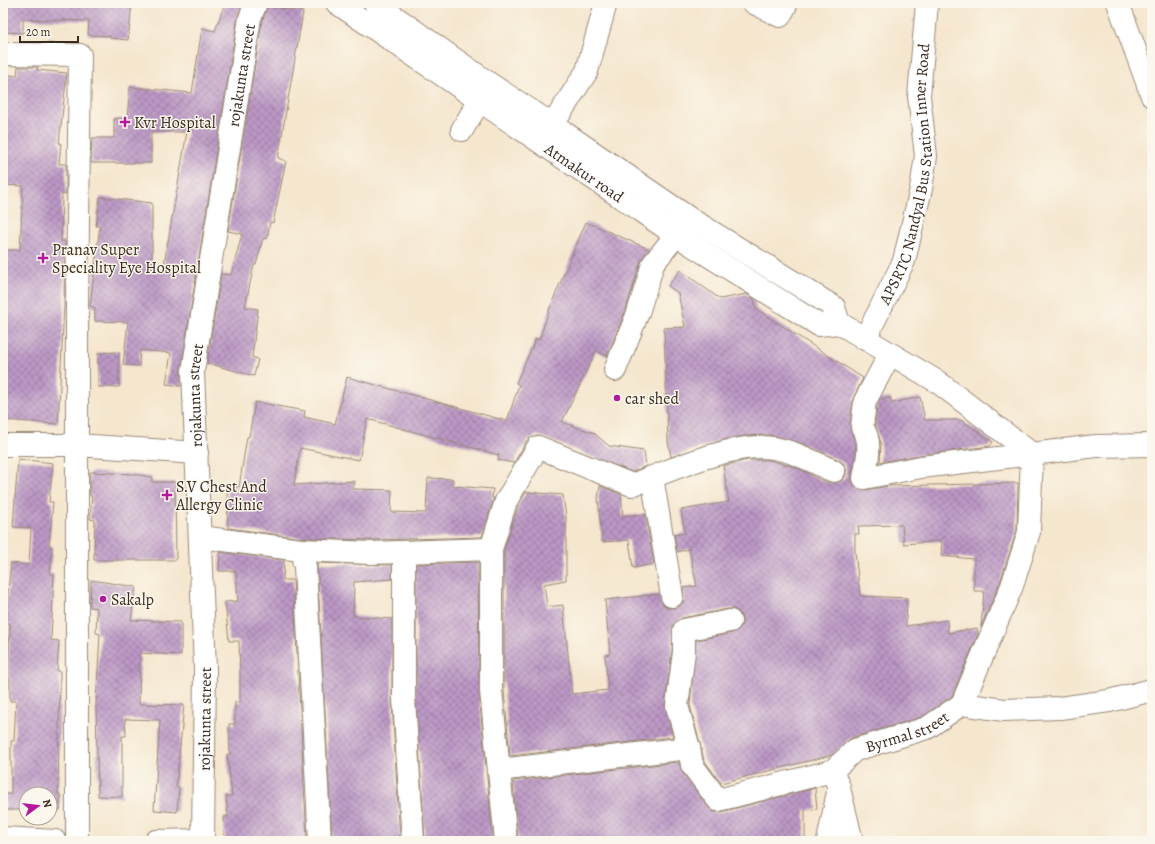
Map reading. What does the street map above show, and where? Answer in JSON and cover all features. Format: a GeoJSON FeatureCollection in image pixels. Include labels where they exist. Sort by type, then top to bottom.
{"type":"FeatureCollection","features":[{"type":"Feature","properties":{"kind":"street","name":"rojakunta street"},"geometry":{"type":"LineString","coordinates":[[203,841],[205,669],[193,370],[214,246],[235,103],[250,18],[256,3]]}},
{"type":"Feature","properties":{"kind":"street","name":"Atmakur road"},"geometry":{"type":"LineString","coordinates":[[337,3],[485,93],[542,144],[683,227]]}},
{"type":"Feature","properties":{"kind":"street"},"geometry":{"type":"LineString","coordinates":[[375,3],[485,93],[553,124],[683,227],[834,307],[838,323],[938,382],[1032,454]]}},
{"type":"Feature","properties":{"kind":"street"},"geometry":{"type":"LineString","coordinates":[[542,144],[587,71],[606,3]]}},
{"type":"Feature","properties":{"kind":"street"},"geometry":{"type":"LineString","coordinates":[[754,3],[780,16],[787,3]]}},
{"type":"Feature","properties":{"kind":"street","name":"APSRTC Nandyal Bus Station Inner Road"},"geometry":{"type":"LineString","coordinates":[[865,339],[904,261],[921,189],[926,156],[919,96],[927,3]]}},
{"type":"Feature","properties":{"kind":"street"},"geometry":{"type":"LineString","coordinates":[[1118,3],[1152,96]]}},
{"type":"Feature","properties":{"kind":"street"},"geometry":{"type":"LineString","coordinates":[[3,54],[80,55],[77,445],[77,841]]}},
{"type":"Feature","properties":{"kind":"street"},"geometry":{"type":"LineString","coordinates":[[462,130],[485,93]]}},
{"type":"Feature","properties":{"kind":"street"},"geometry":{"type":"LineString","coordinates":[[615,370],[638,314],[654,264],[683,227]]}},
{"type":"Feature","properties":{"kind":"street"},"geometry":{"type":"LineString","coordinates":[[890,354],[865,401],[862,427],[867,433],[868,450],[864,478],[921,467],[1096,446],[1152,445]]}},
{"type":"Feature","properties":{"kind":"street"},"geometry":{"type":"LineString","coordinates":[[3,445],[77,445],[197,453]]}},
{"type":"Feature","properties":{"kind":"street"},"geometry":{"type":"LineString","coordinates":[[506,841],[491,691],[491,548],[506,501],[538,447],[632,485],[688,463],[732,451],[762,447],[794,453],[834,471]]}},
{"type":"Feature","properties":{"kind":"street"},"geometry":{"type":"LineString","coordinates":[[1032,454],[1029,532],[1012,586],[962,704],[1004,710],[1060,708],[1109,702],[1152,690]]}},
{"type":"Feature","properties":{"kind":"street"},"geometry":{"type":"LineString","coordinates":[[652,477],[672,596]]}},
{"type":"Feature","properties":{"kind":"street"},"geometry":{"type":"LineString","coordinates":[[200,537],[301,550],[371,553],[491,548]]}},
{"type":"Feature","properties":{"kind":"street"},"geometry":{"type":"LineString","coordinates":[[301,550],[305,568],[320,841]]}},
{"type":"Feature","properties":{"kind":"street"},"geometry":{"type":"LineString","coordinates":[[404,552],[404,699],[413,841]]}},
{"type":"Feature","properties":{"kind":"street"},"geometry":{"type":"LineString","coordinates":[[730,621],[684,630],[684,652],[677,706],[689,748],[692,765],[718,800],[836,779]]}},
{"type":"Feature","properties":{"kind":"street","name":"Byrmal street"},"geometry":{"type":"LineString","coordinates":[[836,779],[855,750],[927,728],[962,704]]}},
{"type":"Feature","properties":{"kind":"street"},"geometry":{"type":"LineString","coordinates":[[500,770],[689,748]]}},
{"type":"Feature","properties":{"kind":"street"},"geometry":{"type":"LineString","coordinates":[[828,841],[836,779]]}},
{"type":"Feature","properties":{"kind":"street"},"geometry":{"type":"LineString","coordinates":[[836,779],[852,841]]}},
{"type":"Feature","properties":{"kind":"street"},"geometry":{"type":"LineString","coordinates":[[3,838],[55,841]]}},
{"type":"Feature","properties":{"kind":"street"},"geometry":{"type":"LineString","coordinates":[[156,841],[203,841]]}},
{"type":"Feature","properties":{"kind":"building"},"geometry":{"type":"Polygon","coordinates":[[[3,3],[132,3],[128,40],[110,38],[110,36],[88,35],[89,21],[23,19],[23,33],[3,32],[3,3]]]}},
{"type":"Feature","properties":{"kind":"building"},"geometry":{"type":"Polygon","coordinates":[[[225,3],[243,3],[238,16],[181,369],[181,386],[166,384],[171,353],[140,350],[139,366],[123,365],[128,322],[95,321],[95,308],[90,306],[100,226],[96,226],[100,197],[152,203],[152,270],[163,270],[187,132],[151,132],[151,163],[91,163],[92,138],[114,138],[114,119],[127,119],[130,87],[192,93],[202,28],[215,31],[225,3]]]}},
{"type":"Feature","properties":{"kind":"building"},"geometry":{"type":"Polygon","coordinates":[[[268,6],[303,12],[278,158],[286,161],[273,223],[270,222],[267,239],[263,238],[256,265],[254,265],[245,307],[258,309],[252,357],[258,359],[254,376],[207,363],[221,274],[231,275],[242,234],[228,231],[262,21],[268,6]]]}},
{"type":"Feature","properties":{"kind":"building"},"geometry":{"type":"Polygon","coordinates":[[[18,67],[38,67],[37,70],[67,73],[59,143],[61,143],[59,164],[66,164],[66,194],[62,194],[61,241],[65,241],[64,306],[58,424],[3,420],[3,250],[20,250],[23,186],[3,185],[3,74],[17,76],[18,67]]]}},
{"type":"Feature","properties":{"kind":"building"},"geometry":{"type":"Polygon","coordinates":[[[586,222],[649,249],[641,260],[626,309],[607,356],[596,351],[562,422],[594,433],[609,446],[644,451],[646,466],[632,472],[537,435],[527,440],[514,463],[498,460],[499,455],[367,419],[359,460],[300,448],[294,485],[355,481],[353,489],[392,490],[391,512],[426,513],[428,478],[453,479],[453,486],[493,489],[492,498],[494,498],[482,537],[371,540],[302,538],[228,528],[227,487],[239,487],[247,437],[249,437],[255,402],[305,411],[304,417],[335,424],[347,377],[507,421],[519,385],[516,383],[536,338],[539,340],[551,305],[586,222]]]}},
{"type":"Feature","properties":{"kind":"building"},"geometry":{"type":"Polygon","coordinates":[[[680,270],[720,299],[747,294],[754,299],[756,309],[863,378],[853,399],[850,426],[856,446],[852,476],[852,482],[855,487],[866,490],[888,486],[1018,483],[1017,530],[1000,582],[981,627],[984,591],[974,591],[974,559],[941,556],[942,541],[904,544],[902,525],[858,526],[859,534],[855,534],[855,552],[860,596],[907,598],[906,626],[947,620],[948,633],[977,628],[978,634],[952,696],[922,717],[851,738],[832,755],[721,783],[704,760],[690,705],[696,640],[732,633],[738,630],[742,625],[740,613],[734,609],[728,609],[682,618],[673,625],[672,651],[665,705],[673,737],[510,756],[504,690],[504,551],[518,506],[526,492],[563,495],[566,517],[566,580],[544,584],[547,607],[563,605],[572,694],[608,690],[605,655],[610,654],[605,600],[659,594],[663,604],[667,608],[674,608],[680,606],[684,601],[683,588],[697,586],[689,549],[677,552],[674,535],[685,533],[681,510],[729,502],[723,466],[747,460],[769,460],[794,467],[829,483],[841,481],[846,476],[844,464],[839,460],[803,444],[772,435],[745,436],[727,439],[671,457],[668,441],[664,328],[685,327],[678,293],[668,286],[680,270]]]}},
{"type":"Feature","properties":{"kind":"building"},"geometry":{"type":"Polygon","coordinates":[[[119,352],[119,387],[98,387],[98,353],[119,352]]]}},
{"type":"Feature","properties":{"kind":"building"},"geometry":{"type":"Polygon","coordinates":[[[920,397],[925,420],[961,420],[993,442],[990,446],[880,462],[881,443],[875,424],[877,405],[880,399],[891,398],[891,403],[920,397]]]}},
{"type":"Feature","properties":{"kind":"building"},"geometry":{"type":"Polygon","coordinates":[[[18,459],[53,463],[49,502],[53,502],[49,546],[52,547],[50,574],[54,574],[51,640],[59,641],[57,671],[60,671],[58,794],[58,786],[18,786],[18,810],[5,810],[5,794],[11,794],[11,741],[14,741],[16,701],[10,701],[10,679],[8,679],[10,623],[3,623],[3,601],[7,601],[11,563],[29,565],[31,528],[13,527],[18,459]]]}},
{"type":"Feature","properties":{"kind":"building"},"geometry":{"type":"Polygon","coordinates":[[[90,472],[133,474],[152,477],[152,482],[175,482],[176,560],[94,560],[95,520],[90,519],[92,496],[90,496],[90,472]]]}},
{"type":"Feature","properties":{"kind":"building"},"geometry":{"type":"Polygon","coordinates":[[[600,486],[621,494],[623,516],[645,514],[654,564],[633,568],[629,540],[602,542],[598,498],[600,486]]]}},
{"type":"Feature","properties":{"kind":"building"},"geometry":{"type":"Polygon","coordinates":[[[220,552],[284,560],[283,580],[293,580],[307,841],[225,841],[224,817],[228,817],[226,796],[232,796],[227,754],[230,754],[229,724],[235,724],[235,702],[240,702],[240,673],[239,641],[229,641],[225,602],[238,601],[236,571],[219,571],[220,552]]]}},
{"type":"Feature","properties":{"kind":"building"},"geometry":{"type":"Polygon","coordinates":[[[478,562],[479,692],[493,841],[425,841],[416,699],[416,564],[478,562]]]}},
{"type":"Feature","properties":{"kind":"building"},"geometry":{"type":"Polygon","coordinates":[[[317,563],[392,565],[392,579],[354,582],[353,616],[392,619],[392,700],[400,841],[332,841],[317,563]]]}},
{"type":"Feature","properties":{"kind":"building"},"geometry":{"type":"Polygon","coordinates":[[[91,580],[136,587],[131,620],[181,622],[181,655],[140,653],[139,704],[184,705],[176,787],[179,787],[177,812],[154,810],[160,720],[125,719],[126,736],[122,736],[122,797],[98,796],[96,705],[100,634],[96,633],[97,608],[90,607],[91,580]]]}},
{"type":"Feature","properties":{"kind":"building"},"geometry":{"type":"Polygon","coordinates":[[[679,762],[682,772],[708,807],[714,812],[721,812],[815,788],[817,809],[805,810],[805,841],[763,841],[763,837],[717,841],[518,841],[513,781],[679,762]]]}},
{"type":"Feature","properties":{"kind":"building"},"geometry":{"type":"Polygon","coordinates":[[[58,794],[60,794],[60,810],[58,810],[58,794]]]}},
{"type":"Feature","properties":{"kind":"place","name":"Kvr Hospital"},"geometry":{"type":"Point","coordinates":[125,122]}},
{"type":"Feature","properties":{"kind":"place","name":"Pranav Super Speciality Eye Hospital"},"geometry":{"type":"Point","coordinates":[43,258]}},
{"type":"Feature","properties":{"kind":"place","name":"car shed"},"geometry":{"type":"Point","coordinates":[617,398]}},
{"type":"Feature","properties":{"kind":"place","name":"S.V Chest And Allergy Clinic"},"geometry":{"type":"Point","coordinates":[167,495]}},
{"type":"Feature","properties":{"kind":"place","name":"Sakalp"},"geometry":{"type":"Point","coordinates":[103,599]}}]}
